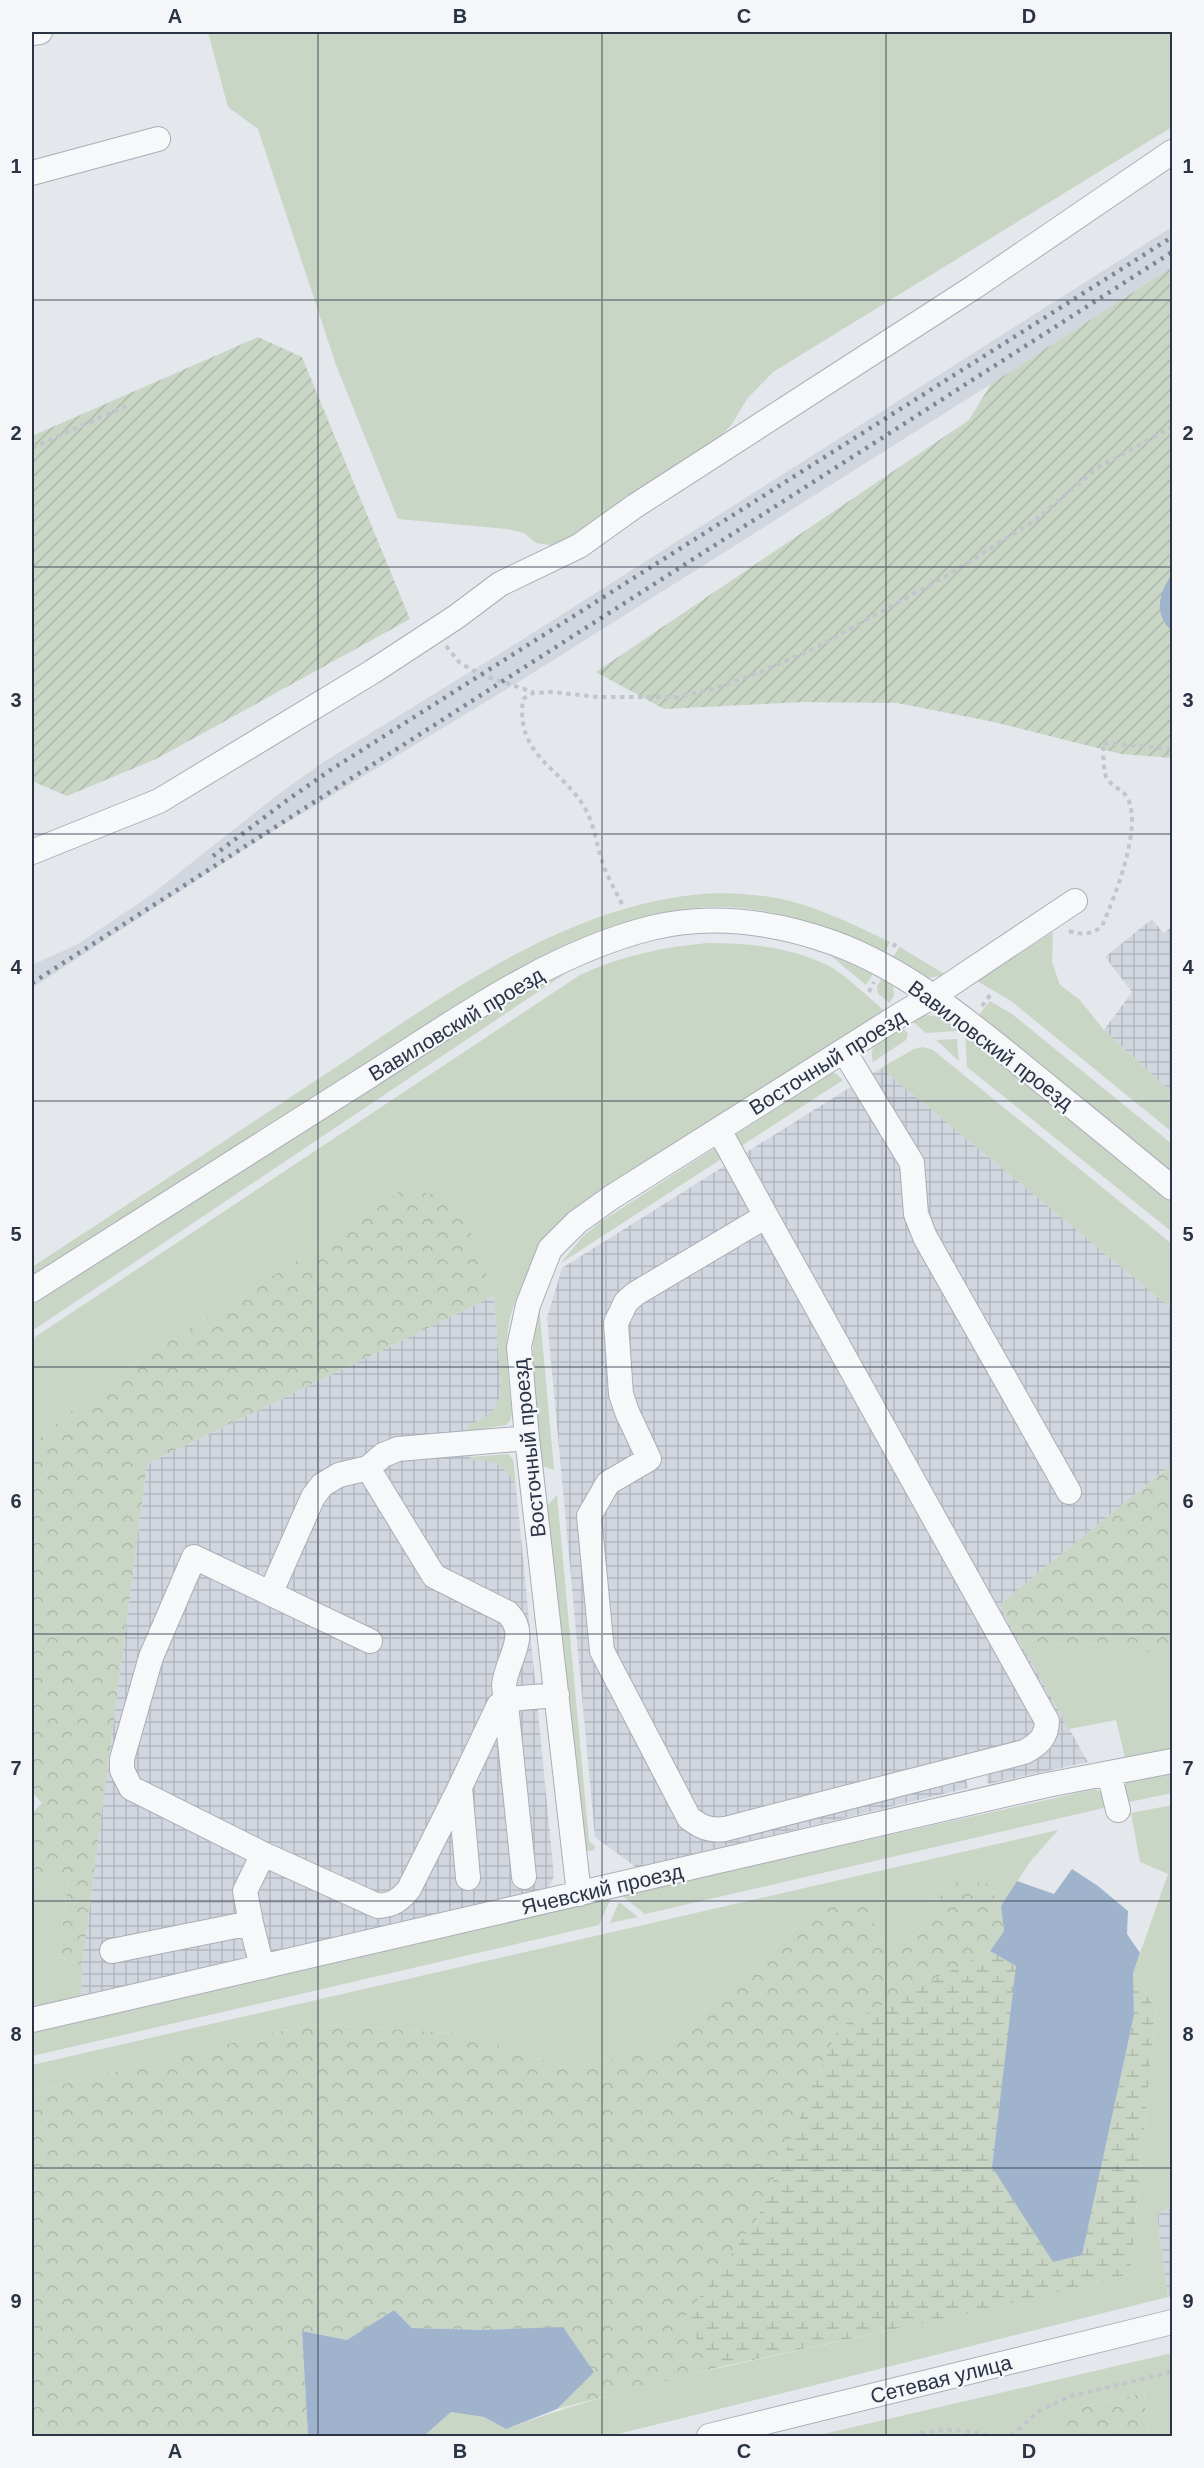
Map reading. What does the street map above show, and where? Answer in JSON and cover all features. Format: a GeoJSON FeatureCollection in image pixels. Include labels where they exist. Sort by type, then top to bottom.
{"type":"FeatureCollection","features":[{"type":"Feature","properties":{"kind":"street"},"geometry":{"type":"LineString","coordinates":[[32,33],[39,32]]}},
{"type":"Feature","properties":{"kind":"street"},"geometry":{"type":"LineString","coordinates":[[32,173],[158,139]]}},
{"type":"Feature","properties":{"kind":"street"},"geometry":{"type":"LineString","coordinates":[[32,852],[159,801],[372,672],[456,617],[500,584],[579,546],[634,506],[974,287],[1173,152]]}},
{"type":"Feature","properties":{"kind":"street","name":"Восточный проезд"},"geometry":{"type":"LineString","coordinates":[[579,1894],[526,1438],[519,1347],[528,1305],[550,1249],[577,1222],[612,1197],[933,996],[1075,902]]}},
{"type":"Feature","properties":{"kind":"street","name":"Вавиловский проезд"},"geometry":{"type":"LineString","coordinates":[[32,1290],[502,992],[604,943],[652,928],[693,922],[735,920],[786,928],[837,944],[882,966],[933,996],[1173,1188]]}},
{"type":"Feature","properties":{"kind":"street"},"geometry":{"type":"LineString","coordinates":[[844,1052],[912,1163],[916,1214],[925,1237],[1069,1492]]}},
{"type":"Feature","properties":{"kind":"street"},"geometry":{"type":"LineString","coordinates":[[719,1130],[1047,1721],[1047,1731],[1036,1746],[1024,1752],[725,1829],[711,1830],[701,1827],[689,1818],[602,1651],[589,1516],[608,1483],[649,1460],[629,1418],[621,1394],[616,1323],[620,1312],[635,1294],[766,1216]]}},
{"type":"Feature","properties":{"kind":"street"},"geometry":{"type":"LineString","coordinates":[[271,1592],[313,1497],[322,1485],[339,1475],[368,1468],[383,1455],[398,1449],[526,1438]]}},
{"type":"Feature","properties":{"kind":"street"},"geometry":{"type":"LineString","coordinates":[[368,1468],[434,1576],[508,1613],[516,1621],[519,1632],[506,1671],[504,1685],[524,1876]]}},
{"type":"Feature","properties":{"kind":"street"},"geometry":{"type":"LineString","coordinates":[[370,1641],[194,1557],[151,1658],[122,1759],[122,1770],[131,1788],[367,1904],[388,1905],[400,1900],[409,1889],[499,1706],[507,1699],[557,1695]]}},
{"type":"Feature","properties":{"kind":"street","name":"Ячевский проезд"},"geometry":{"type":"LineString","coordinates":[[32,2020],[982,1801],[1173,1761]]}},
{"type":"Feature","properties":{"kind":"street"},"geometry":{"type":"LineString","coordinates":[[974,1765],[982,1801]]}},
{"type":"Feature","properties":{"kind":"street"},"geometry":{"type":"LineString","coordinates":[[1109,1773],[1118,1810]]}},
{"type":"Feature","properties":{"kind":"street"},"geometry":{"type":"LineString","coordinates":[[460,1787],[468,1878]]}},
{"type":"Feature","properties":{"kind":"street"},"geometry":{"type":"LineString","coordinates":[[262,1967],[245,1892],[263,1854]]}},
{"type":"Feature","properties":{"kind":"street"},"geometry":{"type":"LineString","coordinates":[[112,1951],[251,1923]]}},
{"type":"Feature","properties":{"kind":"street","name":"Сетевая улица"},"geometry":{"type":"LineString","coordinates":[[709,2436],[1173,2322]]}},
{"type":"Feature","properties":{"kind":"path"},"geometry":{"type":"LineString","coordinates":[[32,448],[126,405]]}},
{"type":"Feature","properties":{"kind":"path"},"geometry":{"type":"LineString","coordinates":[[432,631],[460,663],[482,675],[533,693],[598,697],[678,697],[713,689],[758,673],[815,648],[948,575],[1036,519],[1097,468],[1173,427]]}},
{"type":"Feature","properties":{"kind":"path"},"geometry":{"type":"LineString","coordinates":[[533,693],[523,699],[520,717],[528,740],[537,756],[577,795],[587,812],[604,868],[622,904]]}},
{"type":"Feature","properties":{"kind":"path"},"geometry":{"type":"LineString","coordinates":[[1043,922],[1078,934],[1094,933],[1102,926],[1108,912],[1126,858],[1132,828],[1132,814],[1128,798],[1106,776],[1103,743],[1173,748]]}},
{"type":"Feature","properties":{"kind":"path"},"geometry":{"type":"LineString","coordinates":[[1011,2436],[1039,2411],[1071,2396],[1173,2372]]}},
{"type":"Feature","properties":{"kind":"path"},"geometry":{"type":"LineString","coordinates":[[912,2436],[941,2431],[977,2432],[988,2436]]}},
{"type":"Feature","properties":{"kind":"shaded area"},"geometry":{"type":"Polygon","coordinates":[[[1172,227],[1172,267],[528,676],[262,838],[32,988],[32,965],[78,944],[151,895],[276,796],[322,763],[517,643],[1172,227]]]}},
{"type":"Feature","properties":{"kind":"shaded area"},"geometry":{"type":"Polygon","coordinates":[[[1152,919],[1163,933],[1172,927],[1172,1093],[1104,1030],[1132,992],[1105,957],[1152,919]]]}},
{"type":"Feature","properties":{"kind":"shaded area"},"geometry":{"type":"Polygon","coordinates":[[[881,1068],[1172,1309],[1172,1464],[999,1605],[1088,1762],[988,1784],[986,1773],[966,1778],[968,1788],[637,1868],[595,1837],[547,1318],[562,1268],[881,1068]]]}},
{"type":"Feature","properties":{"kind":"shaded area"},"geometry":{"type":"Polygon","coordinates":[[[494,1296],[501,1388],[499,1402],[492,1413],[468,1425],[468,1431],[471,1460],[483,1459],[496,1463],[509,1472],[516,1486],[554,1876],[550,1886],[541,1892],[521,1898],[81,1996],[82,1966],[147,1464],[494,1296]]]}},
{"type":"Feature","properties":{"kind":"shaded area"},"geometry":{"type":"Polygon","coordinates":[[[1172,2208],[1172,2296],[1168,2297],[1157,2215],[1163,2210],[1172,2208]]]}},
{"type":"Feature","properties":{"kind":"green space"},"geometry":{"type":"Polygon","coordinates":[[[208,32],[1172,32],[1172,127],[773,372],[747,399],[732,424],[700,459],[557,546],[536,543],[524,533],[507,529],[398,519],[336,365],[258,129],[228,107],[208,32]]]}},
{"type":"Feature","properties":{"kind":"green space"},"geometry":{"type":"Polygon","coordinates":[[[1172,267],[1172,758],[1121,754],[994,722],[897,703],[803,702],[664,709],[596,672],[969,420],[991,384],[1172,267]]]}},
{"type":"Feature","properties":{"kind":"green space"},"geometry":{"type":"Polygon","coordinates":[[[258,337],[302,357],[410,619],[156,759],[67,796],[32,781],[32,436],[258,337]]]}},
{"type":"Feature","properties":{"kind":"green space"},"geometry":{"type":"Polygon","coordinates":[[[720,893],[764,896],[803,905],[841,919],[890,942],[884,954],[816,925],[792,918],[744,908],[719,907],[694,908],[646,917],[599,931],[553,951],[466,1000],[32,1278],[32,1267],[406,1020],[505,960],[557,934],[609,914],[664,899],[720,893]]]}},
{"type":"Feature","properties":{"kind":"green space"},"geometry":{"type":"Polygon","coordinates":[[[1053,932],[1052,962],[1060,985],[1079,999],[1104,1030],[1172,1093],[1172,1132],[1011,1001],[977,981],[1053,932]]]}},
{"type":"Feature","properties":{"kind":"green space"},"geometry":{"type":"Polygon","coordinates":[[[708,943],[769,947],[813,959],[841,974],[885,1011],[536,1255],[516,1301],[508,1329],[507,1361],[512,1413],[506,1425],[468,1431],[468,1425],[481,1420],[491,1412],[500,1395],[494,1296],[403,1189],[334,1237],[154,1351],[81,1403],[32,1445],[32,1339],[580,975],[642,953],[708,943]]]}},
{"type":"Feature","properties":{"kind":"green space"},"geometry":{"type":"Polygon","coordinates":[[[900,947],[946,975],[927,978],[892,958],[900,947]]]}},
{"type":"Feature","properties":{"kind":"green space"},"geometry":{"type":"Polygon","coordinates":[[[830,955],[873,974],[866,985],[830,955]]]}},
{"type":"Feature","properties":{"kind":"green space"},"geometry":{"type":"Polygon","coordinates":[[[578,965],[32,1331],[32,1305],[507,1000],[578,965]]]}},
{"type":"Feature","properties":{"kind":"green space"},"geometry":{"type":"Polygon","coordinates":[[[882,978],[893,987],[894,995],[890,1003],[878,994],[877,986],[882,978]]]}},
{"type":"Feature","properties":{"kind":"green space"},"geometry":{"type":"Polygon","coordinates":[[[990,1001],[1012,1014],[1172,1144],[1172,1173],[978,1016],[990,1001]]]}},
{"type":"Feature","properties":{"kind":"green space"},"geometry":{"type":"Polygon","coordinates":[[[923,1015],[939,1016],[957,1028],[956,1031],[926,1033],[912,1021],[923,1015]]]}},
{"type":"Feature","properties":{"kind":"green space"},"geometry":{"type":"Polygon","coordinates":[[[900,1025],[908,1034],[906,1040],[873,1062],[875,1044],[900,1025]]]}},
{"type":"Feature","properties":{"kind":"green space"},"geometry":{"type":"Polygon","coordinates":[[[965,1034],[1172,1201],[1172,1232],[967,1067],[965,1034]]]}},
{"type":"Feature","properties":{"kind":"green space"},"geometry":{"type":"Polygon","coordinates":[[[957,1039],[959,1061],[936,1040],[957,1039]]]}},
{"type":"Feature","properties":{"kind":"green space"},"geometry":{"type":"Polygon","coordinates":[[[923,1047],[933,1050],[1172,1244],[1172,1309],[881,1068],[914,1049],[923,1047]]]}},
{"type":"Feature","properties":{"kind":"green space"},"geometry":{"type":"Polygon","coordinates":[[[831,1073],[835,1073],[843,1080],[561,1263],[583,1236],[599,1223],[831,1073]]]}},
{"type":"Feature","properties":{"kind":"green space"},"geometry":{"type":"Polygon","coordinates":[[[403,1189],[459,1199],[494,1296],[147,1464],[82,1966],[59,1957],[68,1881],[45,1874],[32,1886],[32,1813],[42,1803],[32,1792],[32,1445],[81,1403],[154,1351],[334,1237],[403,1189]]]}},
{"type":"Feature","properties":{"kind":"green space"},"geometry":{"type":"Polygon","coordinates":[[[539,1305],[554,1470],[539,1462],[534,1403],[533,1344],[539,1305]]]}},
{"type":"Feature","properties":{"kind":"green space"},"geometry":{"type":"Polygon","coordinates":[[[508,1454],[513,1459],[516,1486],[508,1473],[498,1465],[492,1462],[470,1460],[470,1457],[508,1454]]]}},
{"type":"Feature","properties":{"kind":"green space"},"geometry":{"type":"Polygon","coordinates":[[[1172,1464],[1172,1655],[1122,1648],[1107,1643],[1046,1645],[1027,1638],[999,1605],[1172,1464]]]}},
{"type":"Feature","properties":{"kind":"green space"},"geometry":{"type":"Polygon","coordinates":[[[557,1495],[589,1841],[595,1846],[594,1850],[586,1851],[546,1507],[557,1495]]]}},
{"type":"Feature","properties":{"kind":"green space"},"geometry":{"type":"Polygon","coordinates":[[[999,1605],[1027,1638],[1046,1645],[1107,1643],[1122,1648],[1172,1655],[1172,1750],[1125,1758],[1116,1720],[1069,1729],[999,1605]]]}},
{"type":"Feature","properties":{"kind":"green space"},"geometry":{"type":"Polygon","coordinates":[[[1172,1774],[1172,1793],[1125,1803],[1124,1785],[1128,1781],[1172,1774]]]}},
{"type":"Feature","properties":{"kind":"green space"},"geometry":{"type":"Polygon","coordinates":[[[1095,1789],[1103,1793],[1108,1807],[645,1914],[621,1895],[1095,1789]]]}},
{"type":"Feature","properties":{"kind":"green space"},"geometry":{"type":"Polygon","coordinates":[[[1172,1805],[1172,2208],[1163,2210],[1157,2216],[1168,2297],[610,2436],[424,2436],[451,2412],[484,2417],[506,2429],[580,2404],[656,2383],[1130,2274],[1156,2010],[1133,1973],[1168,1874],[1140,1862],[1131,1813],[1172,1805]]]}},
{"type":"Feature","properties":{"kind":"green space"},"geometry":{"type":"Polygon","coordinates":[[[1058,1830],[1030,1862],[1001,1906],[988,1884],[934,1901],[914,1944],[881,1937],[818,1908],[664,2050],[566,2068],[467,2034],[310,2024],[32,2092],[32,2065],[1058,1830]]]}},
{"type":"Feature","properties":{"kind":"green space"},"geometry":{"type":"Polygon","coordinates":[[[45,1874],[68,1881],[59,1957],[82,1966],[81,1996],[32,2008],[32,1886],[45,1874]]]}},
{"type":"Feature","properties":{"kind":"green space"},"geometry":{"type":"Polygon","coordinates":[[[959,1879],[988,1884],[1001,1906],[1004,1931],[990,1951],[839,2028],[756,2221],[683,2320],[720,2367],[557,2409],[593,2372],[484,2330],[412,2328],[394,2310],[347,2340],[302,2331],[308,2436],[32,2436],[32,2092],[310,2024],[468,2034],[566,2068],[664,2050],[818,1908],[863,1900],[881,1937],[914,1944],[934,1901],[959,1879]]]}},
{"type":"Feature","properties":{"kind":"green space"},"geometry":{"type":"Polygon","coordinates":[[[612,1896],[599,1925],[32,2056],[32,2031],[612,1896]]]}},
{"type":"Feature","properties":{"kind":"green space"},"geometry":{"type":"Polygon","coordinates":[[[619,1902],[638,1917],[610,1923],[619,1902]]]}},
{"type":"Feature","properties":{"kind":"green space"},"geometry":{"type":"Polygon","coordinates":[[[990,1951],[1017,1966],[992,2167],[1082,2255],[1134,2015],[1133,1973],[1156,2010],[1130,2274],[997,2307],[720,2367],[682,2321],[756,2221],[839,2027],[990,1951]]]}},
{"type":"Feature","properties":{"kind":"green space"},"geometry":{"type":"Polygon","coordinates":[[[1172,2353],[1172,2436],[1148,2436],[1144,2393],[1060,2412],[1063,2436],[815,2436],[1172,2353]]]}},
{"type":"Feature","properties":{"kind":"green space"},"geometry":{"type":"Polygon","coordinates":[[[1144,2393],[1148,2436],[1063,2436],[1060,2412],[1144,2393]]]}},
{"type":"Feature","properties":{"kind":"water"},"geometry":{"type":"Polygon","coordinates":[[[1172,574],[1172,631],[1162,618],[1160,603],[1172,574]]]}},
{"type":"Feature","properties":{"kind":"water"},"geometry":{"type":"Polygon","coordinates":[[[1072,1869],[1098,1886],[1128,1911],[1127,1934],[1140,1953],[1133,1973],[1134,2015],[1082,2255],[1053,2262],[992,2167],[1016,1966],[990,1951],[1004,1931],[1001,1906],[1017,1881],[1054,1894],[1072,1869]]]}},
{"type":"Feature","properties":{"kind":"water"},"geometry":{"type":"Polygon","coordinates":[[[394,2310],[412,2328],[484,2330],[563,2327],[594,2372],[557,2409],[506,2429],[484,2417],[451,2412],[424,2436],[308,2436],[302,2331],[347,2340],[394,2310]]]}},
{"type":"Feature","properties":{"kind":"railway"},"geometry":{"type":"LineString","coordinates":[[213,856],[329,771],[1172,237]]}},
{"type":"Feature","properties":{"kind":"railway"},"geometry":{"type":"LineString","coordinates":[[32,983],[1172,252]]}}]}
